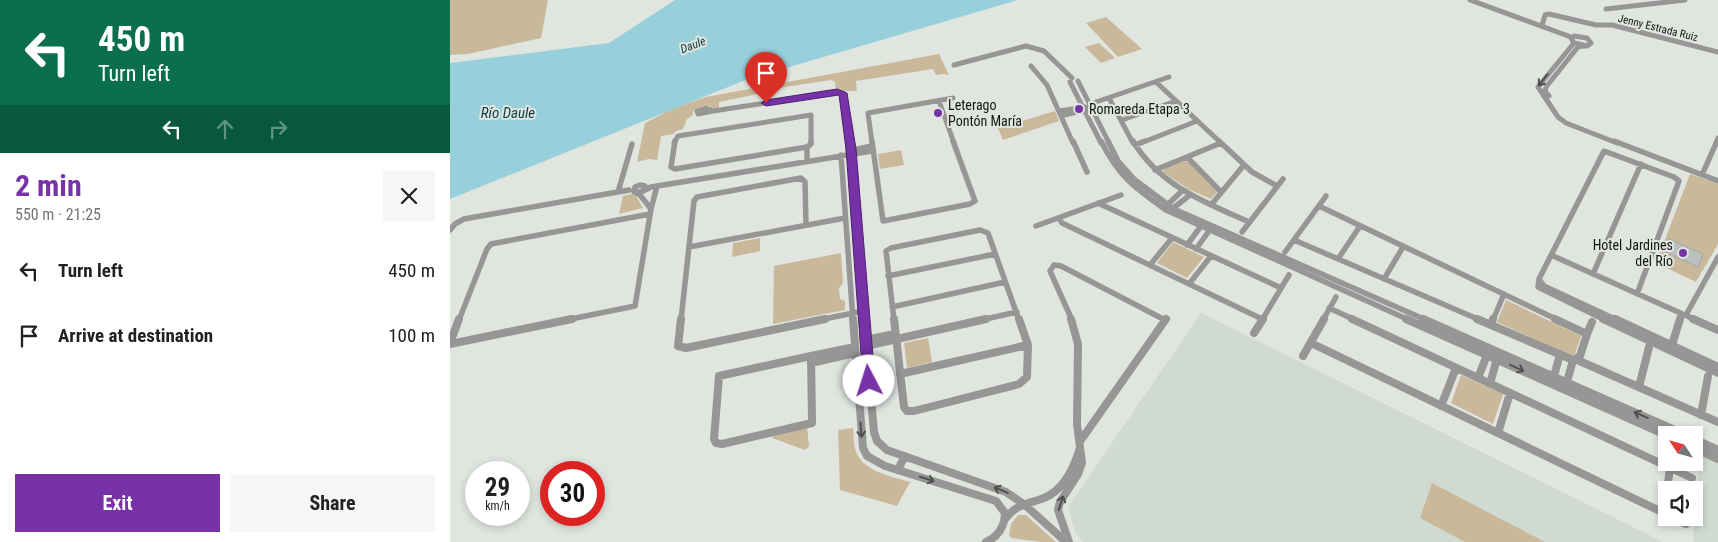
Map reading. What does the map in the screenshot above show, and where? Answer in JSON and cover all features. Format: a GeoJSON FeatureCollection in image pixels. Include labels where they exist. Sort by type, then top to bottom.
{"type":"FeatureCollection","features":[{"type":"Feature","properties":{"kind":"street"},"geometry":{"type":"LineString","coordinates":[[1470,0],[1571,36],[1583,36],[1590,41],[1590,45],[1578,47],[1545,89],[1562,115],[1573,122],[1703,173],[1718,181]]}},
{"type":"Feature","properties":{"kind":"street"},"geometry":{"type":"LineString","coordinates":[[1606,9],[1685,0]]}},
{"type":"Feature","properties":{"kind":"street","name":"Jenny Estrada Ruiz"},"geometry":{"type":"LineString","coordinates":[[1542,26],[1545,15],[1550,14],[1596,25],[1612,25],[1718,52]]}},
{"type":"Feature","properties":{"kind":"street"},"geometry":{"type":"LineString","coordinates":[[1571,36],[1570,38],[1574,43],[1583,46]]}},
{"type":"Feature","properties":{"kind":"street"},"geometry":{"type":"LineString","coordinates":[[1574,43],[1538,87],[1558,117],[1566,123],[1718,177]]}},
{"type":"Feature","properties":{"kind":"street"},"geometry":{"type":"LineString","coordinates":[[954,65],[1024,46],[1044,51],[1073,80],[1086,108],[1122,166],[1166,207],[1206,227],[1491,352],[1554,376],[1666,426]]}},
{"type":"Feature","properties":{"kind":"street"},"geometry":{"type":"LineString","coordinates":[[1031,66],[1046,85],[1087,172]]}},
{"type":"Feature","properties":{"kind":"street"},"geometry":{"type":"LineString","coordinates":[[1096,102],[1170,77]]}},
{"type":"Feature","properties":{"kind":"street"},"geometry":{"type":"LineString","coordinates":[[1156,82],[1244,165],[1262,179],[1277,186]]}},
{"type":"Feature","properties":{"kind":"street"},"geometry":{"type":"LineString","coordinates":[[713,111],[841,92],[844,96],[850,151],[875,437],[880,446],[904,457],[1006,492],[1025,505],[1068,542]]}},
{"type":"Feature","properties":{"kind":"street"},"geometry":{"type":"LineString","coordinates":[[939,101],[973,193],[974,202],[883,220],[872,148],[869,112],[953,98]]}},
{"type":"Feature","properties":{"kind":"street"},"geometry":{"type":"LineString","coordinates":[[1109,98],[1135,145],[1155,170],[1190,195],[1249,222]]}},
{"type":"Feature","properties":{"kind":"street"},"geometry":{"type":"LineString","coordinates":[[1122,120],[1176,101]]}},
{"type":"Feature","properties":{"kind":"street"},"geometry":{"type":"LineString","coordinates":[[1060,113],[1086,108]]}},
{"type":"Feature","properties":{"kind":"street"},"geometry":{"type":"LineString","coordinates":[[807,147],[671,168],[675,139],[678,136],[811,115],[811,144],[807,147],[807,160]]}},
{"type":"Feature","properties":{"kind":"street"},"geometry":{"type":"LineString","coordinates":[[1135,145],[1198,121]]}},
{"type":"Feature","properties":{"kind":"street"},"geometry":{"type":"LineString","coordinates":[[1703,173],[1718,138]]}},
{"type":"Feature","properties":{"kind":"street"},"geometry":{"type":"LineString","coordinates":[[1155,170],[1221,143]]}},
{"type":"Feature","properties":{"kind":"street"},"geometry":{"type":"LineString","coordinates":[[618,192],[632,144]]}},
{"type":"Feature","properties":{"kind":"street"},"geometry":{"type":"LineString","coordinates":[[450,230],[455,224],[464,219],[841,155],[850,151],[872,148]]}},
{"type":"Feature","properties":{"kind":"street"},"geometry":{"type":"LineString","coordinates":[[1637,294],[1679,183],[1674,177],[1608,151],[1601,152],[1537,284],[1542,291],[1718,367]]}},
{"type":"Feature","properties":{"kind":"street"},"geometry":{"type":"LineString","coordinates":[[841,155],[863,448],[867,456],[872,460],[996,501],[1003,509],[1004,521]]}},
{"type":"Feature","properties":{"kind":"street"},"geometry":{"type":"LineString","coordinates":[[1187,157],[1221,192]]}},
{"type":"Feature","properties":{"kind":"street"},"geometry":{"type":"LineString","coordinates":[[1593,274],[1641,164]]}},
{"type":"Feature","properties":{"kind":"street"},"geometry":{"type":"LineString","coordinates":[[1211,205],[1244,165]]}},
{"type":"Feature","properties":{"kind":"street"},"geometry":{"type":"LineString","coordinates":[[806,225],[806,182],[801,178],[702,195],[694,201],[678,343],[680,348],[695,347],[863,311]]}},
{"type":"Feature","properties":{"kind":"street"},"geometry":{"type":"LineString","coordinates":[[1242,232],[1283,179]]}},
{"type":"Feature","properties":{"kind":"street"},"geometry":{"type":"LineString","coordinates":[[450,343],[635,306],[651,212],[649,187]]}},
{"type":"Feature","properties":{"kind":"street"},"geometry":{"type":"LineString","coordinates":[[633,190],[640,195],[651,212]]}},
{"type":"Feature","properties":{"kind":"street"},"geometry":{"type":"LineString","coordinates":[[1166,207],[1183,190]]}},
{"type":"Feature","properties":{"kind":"street"},"geometry":{"type":"LineString","coordinates":[[1036,226],[1121,195]]}},
{"type":"Feature","properties":{"kind":"street"},"geometry":{"type":"LineString","coordinates":[[1174,209],[1190,195]]}},
{"type":"Feature","properties":{"kind":"street"},"geometry":{"type":"LineString","coordinates":[[1285,252],[1326,196]]}},
{"type":"Feature","properties":{"kind":"street"},"geometry":{"type":"LineString","coordinates":[[1098,203],[1281,288]]}},
{"type":"Feature","properties":{"kind":"street"},"geometry":{"type":"LineString","coordinates":[[1319,206],[1587,334]]}},
{"type":"Feature","properties":{"kind":"street"},"geometry":{"type":"LineString","coordinates":[[1166,207],[1174,209],[1206,227]]}},
{"type":"Feature","properties":{"kind":"street"},"geometry":{"type":"LineString","coordinates":[[450,343],[487,249],[491,244],[651,212]]}},
{"type":"Feature","properties":{"kind":"street"},"geometry":{"type":"LineString","coordinates":[[689,246],[845,218]]}},
{"type":"Feature","properties":{"kind":"street"},"geometry":{"type":"LineString","coordinates":[[1058,218],[1062,223],[1262,320]]}},
{"type":"Feature","properties":{"kind":"street"},"geometry":{"type":"LineString","coordinates":[[1338,259],[1360,226]]}},
{"type":"Feature","properties":{"kind":"street"},"geometry":{"type":"LineString","coordinates":[[1187,245],[1206,227]]}},
{"type":"Feature","properties":{"kind":"street"},"geometry":{"type":"LineString","coordinates":[[1196,249],[1206,227]]}},
{"type":"Feature","properties":{"kind":"street"},"geometry":{"type":"LineString","coordinates":[[984,230],[988,233],[1028,345],[1027,377],[1023,383],[914,411],[907,410],[904,406],[888,276],[886,253],[891,248],[984,230]]}},
{"type":"Feature","properties":{"kind":"street"},"geometry":{"type":"LineString","coordinates":[[1150,266],[1172,238]]}},
{"type":"Feature","properties":{"kind":"street"},"geometry":{"type":"LineString","coordinates":[[1294,240],[1718,422]]}},
{"type":"Feature","properties":{"kind":"street"},"geometry":{"type":"LineString","coordinates":[[1384,279],[1403,247]]}},
{"type":"Feature","properties":{"kind":"street"},"geometry":{"type":"LineString","coordinates":[[888,276],[995,254]]}},
{"type":"Feature","properties":{"kind":"street"},"geometry":{"type":"LineString","coordinates":[[1551,255],[1718,330]]}},
{"type":"Feature","properties":{"kind":"street"},"geometry":{"type":"LineString","coordinates":[[1189,284],[1211,256]]}},
{"type":"Feature","properties":{"kind":"street"},"geometry":{"type":"LineString","coordinates":[[1671,348],[1683,314],[1718,257]]}},
{"type":"Feature","properties":{"kind":"street"},"geometry":{"type":"LineString","coordinates":[[986,542],[999,532],[1011,510],[1018,506],[1049,497],[1057,490],[1072,469],[1081,443],[1166,319],[1061,266],[1054,265],[1050,271],[1078,336],[1077,424],[1081,443],[1082,466],[1060,502],[1058,510],[1068,542]]}},
{"type":"Feature","properties":{"kind":"street"},"geometry":{"type":"LineString","coordinates":[[1254,333],[1289,275]]}},
{"type":"Feature","properties":{"kind":"street"},"geometry":{"type":"LineString","coordinates":[[892,307],[1005,282]]}},
{"type":"Feature","properties":{"kind":"street"},"geometry":{"type":"LineString","coordinates":[[1491,324],[1504,294]]}},
{"type":"Feature","properties":{"kind":"street"},"geometry":{"type":"LineString","coordinates":[[1303,356],[1336,296]]}},
{"type":"Feature","properties":{"kind":"street"},"geometry":{"type":"LineString","coordinates":[[1329,308],[1658,462]]}},
{"type":"Feature","properties":{"kind":"street"},"geometry":{"type":"LineString","coordinates":[[866,343],[1016,312]]}},
{"type":"Feature","properties":{"kind":"street"},"geometry":{"type":"LineString","coordinates":[[1558,387],[1566,382],[1574,359],[1580,356],[1592,322]]}},
{"type":"Feature","properties":{"kind":"street"},"geometry":{"type":"LineString","coordinates":[[1310,343],[1658,511]]}},
{"type":"Feature","properties":{"kind":"street"},"geometry":{"type":"LineString","coordinates":[[900,374],[1028,345]]}},
{"type":"Feature","properties":{"kind":"street"},"geometry":{"type":"LineString","coordinates":[[1639,387],[1649,347]]}},
{"type":"Feature","properties":{"kind":"street"},"geometry":{"type":"LineString","coordinates":[[1671,348],[1718,373]]}},
{"type":"Feature","properties":{"kind":"street"},"geometry":{"type":"LineString","coordinates":[[811,360],[812,423],[722,444],[715,441],[719,376],[811,360],[855,350]]}},
{"type":"Feature","properties":{"kind":"street"},"geometry":{"type":"LineString","coordinates":[[1491,352],[1498,360],[1658,431]]}},
{"type":"Feature","properties":{"kind":"street"},"geometry":{"type":"LineString","coordinates":[[1478,378],[1491,352]]}},
{"type":"Feature","properties":{"kind":"street"},"geometry":{"type":"LineString","coordinates":[[1558,387],[1554,376],[1560,354]]}},
{"type":"Feature","properties":{"kind":"street"},"geometry":{"type":"LineString","coordinates":[[1490,384],[1498,360]]}},
{"type":"Feature","properties":{"kind":"street"},"geometry":{"type":"LineString","coordinates":[[1441,406],[1456,368]]}},
{"type":"Feature","properties":{"kind":"street"},"geometry":{"type":"LineString","coordinates":[[1701,415],[1708,376]]}},
{"type":"Feature","properties":{"kind":"street"},"geometry":{"type":"LineString","coordinates":[[1498,433],[1510,393]]}},
{"type":"Feature","properties":{"kind":"street"},"geometry":{"type":"LineString","coordinates":[[1703,443],[1718,450]]}},
{"type":"Feature","properties":{"kind":"street"},"geometry":{"type":"LineString","coordinates":[[1703,452],[1718,459]]}},
{"type":"Feature","properties":{"kind":"street"},"geometry":{"type":"LineString","coordinates":[[898,470],[904,457]]}},
{"type":"Feature","properties":{"kind":"street"},"geometry":{"type":"LineString","coordinates":[[1677,471],[1692,478]]}},
{"type":"Feature","properties":{"kind":"shaded area"},"geometry":{"type":"Polygon","coordinates":[[[450,0],[548,0],[541,38],[468,54],[450,55],[450,0]]]}},
{"type":"Feature","properties":{"kind":"shaded area"},"geometry":{"type":"Polygon","coordinates":[[[1106,17],[1142,49],[1118,57],[1086,23],[1106,17]]]}},
{"type":"Feature","properties":{"kind":"shaded area"},"geometry":{"type":"Polygon","coordinates":[[[1099,43],[1115,58],[1101,63],[1085,47],[1099,43]]]}},
{"type":"Feature","properties":{"kind":"shaded area"},"geometry":{"type":"Polygon","coordinates":[[[939,54],[949,75],[936,75],[933,69],[856,81],[857,91],[836,90],[835,82],[831,80],[778,88],[778,90],[719,102],[719,108],[701,107],[693,111],[693,115],[687,119],[683,129],[673,134],[661,136],[657,160],[649,159],[637,162],[645,123],[672,109],[706,97],[939,54]]]}},
{"type":"Feature","properties":{"kind":"shaded area"},"geometry":{"type":"Polygon","coordinates":[[[1055,111],[1059,121],[1003,140],[998,128],[1055,111]]]}},
{"type":"Feature","properties":{"kind":"shaded area"},"geometry":{"type":"Polygon","coordinates":[[[901,150],[904,165],[880,169],[878,154],[901,150]]]}},
{"type":"Feature","properties":{"kind":"shaded area"},"geometry":{"type":"Polygon","coordinates":[[[1184,161],[1188,162],[1217,192],[1211,199],[1188,189],[1163,172],[1164,169],[1184,161]]]}},
{"type":"Feature","properties":{"kind":"shaded area"},"geometry":{"type":"Polygon","coordinates":[[[1690,174],[1718,184],[1718,244],[1696,282],[1656,263],[1690,174]]]}},
{"type":"Feature","properties":{"kind":"shaded area"},"geometry":{"type":"Polygon","coordinates":[[[632,194],[636,196],[643,208],[619,214],[623,196],[632,194]]]}},
{"type":"Feature","properties":{"kind":"shaded area"},"geometry":{"type":"Polygon","coordinates":[[[760,238],[760,251],[732,257],[733,243],[760,238]]]}},
{"type":"Feature","properties":{"kind":"shaded area"},"geometry":{"type":"Polygon","coordinates":[[[1173,242],[1204,257],[1187,278],[1157,263],[1173,242]]]}},
{"type":"Feature","properties":{"kind":"shaded area"},"geometry":{"type":"Polygon","coordinates":[[[841,253],[843,283],[839,288],[840,299],[845,301],[845,310],[773,324],[774,266],[841,253]]]}},
{"type":"Feature","properties":{"kind":"shaded area"},"geometry":{"type":"Polygon","coordinates":[[[1506,300],[1581,336],[1575,354],[1571,356],[1497,322],[1506,300]]]}},
{"type":"Feature","properties":{"kind":"shaded area"},"geometry":{"type":"Polygon","coordinates":[[[1201,313],[1663,542],[1083,542],[1075,532],[1068,507],[1201,313]]]}},
{"type":"Feature","properties":{"kind":"shaded area"},"geometry":{"type":"Polygon","coordinates":[[[928,338],[932,362],[907,368],[904,343],[928,338]]]}},
{"type":"Feature","properties":{"kind":"shaded area"},"geometry":{"type":"Polygon","coordinates":[[[1461,375],[1503,394],[1493,424],[1451,403],[1461,375]]]}},
{"type":"Feature","properties":{"kind":"shaded area"},"geometry":{"type":"Polygon","coordinates":[[[807,426],[809,446],[805,450],[772,438],[775,434],[807,426]]]}},
{"type":"Feature","properties":{"kind":"shaded area"},"geometry":{"type":"Polygon","coordinates":[[[853,428],[855,448],[863,462],[885,475],[910,482],[897,506],[840,490],[838,430],[853,428]]]}},
{"type":"Feature","properties":{"kind":"shaded area"},"geometry":{"type":"Polygon","coordinates":[[[1703,456],[1718,463],[1718,542],[1693,542],[1694,526],[1703,526],[1703,481],[1698,481],[1699,471],[1703,471],[1703,456]]]}},
{"type":"Feature","properties":{"kind":"shaded area"},"geometry":{"type":"Polygon","coordinates":[[[1432,483],[1545,542],[1465,542],[1420,518],[1432,483]]]}},
{"type":"Feature","properties":{"kind":"shaded area"},"geometry":{"type":"Polygon","coordinates":[[[1018,515],[1026,515],[1056,542],[1011,538],[1009,535],[1011,524],[1018,515]]]}},
{"type":"Feature","properties":{"kind":"water","name":"Río Daule"},"geometry":{"type":"Polygon","coordinates":[[[675,0],[1018,0],[748,79],[450,199],[450,63],[609,43],[675,0]]]}},
{"type":"Feature","properties":{"kind":"building","name":"Hotel Jardines del Río"},"geometry":{"type":"Polygon","coordinates":[[[1669,239],[1703,254],[1698,267],[1663,251],[1669,239]]]}},
{"type":"Feature","properties":{"kind":"place","name":"Romareda Etapa 3"},"geometry":{"type":"Point","coordinates":[1079,109]}},
{"type":"Feature","properties":{"kind":"place","name":"Leterago Pontón María"},"geometry":{"type":"Point","coordinates":[938,113]}},
{"type":"Feature","properties":{"kind":"place","name":"Hotel Jardines del Río"},"geometry":{"type":"Point","coordinates":[1683,253]}},
{"type":"Feature","properties":{"kind":"route"},"geometry":{"type":"LineString","coordinates":[[766,103],[837,92],[843,93],[851,149],[869,381]]}},
{"type":"Feature","properties":{"kind":"water label","name":"Daule"},"geometry":{"type":"Point","coordinates":[693,45]}}]}
